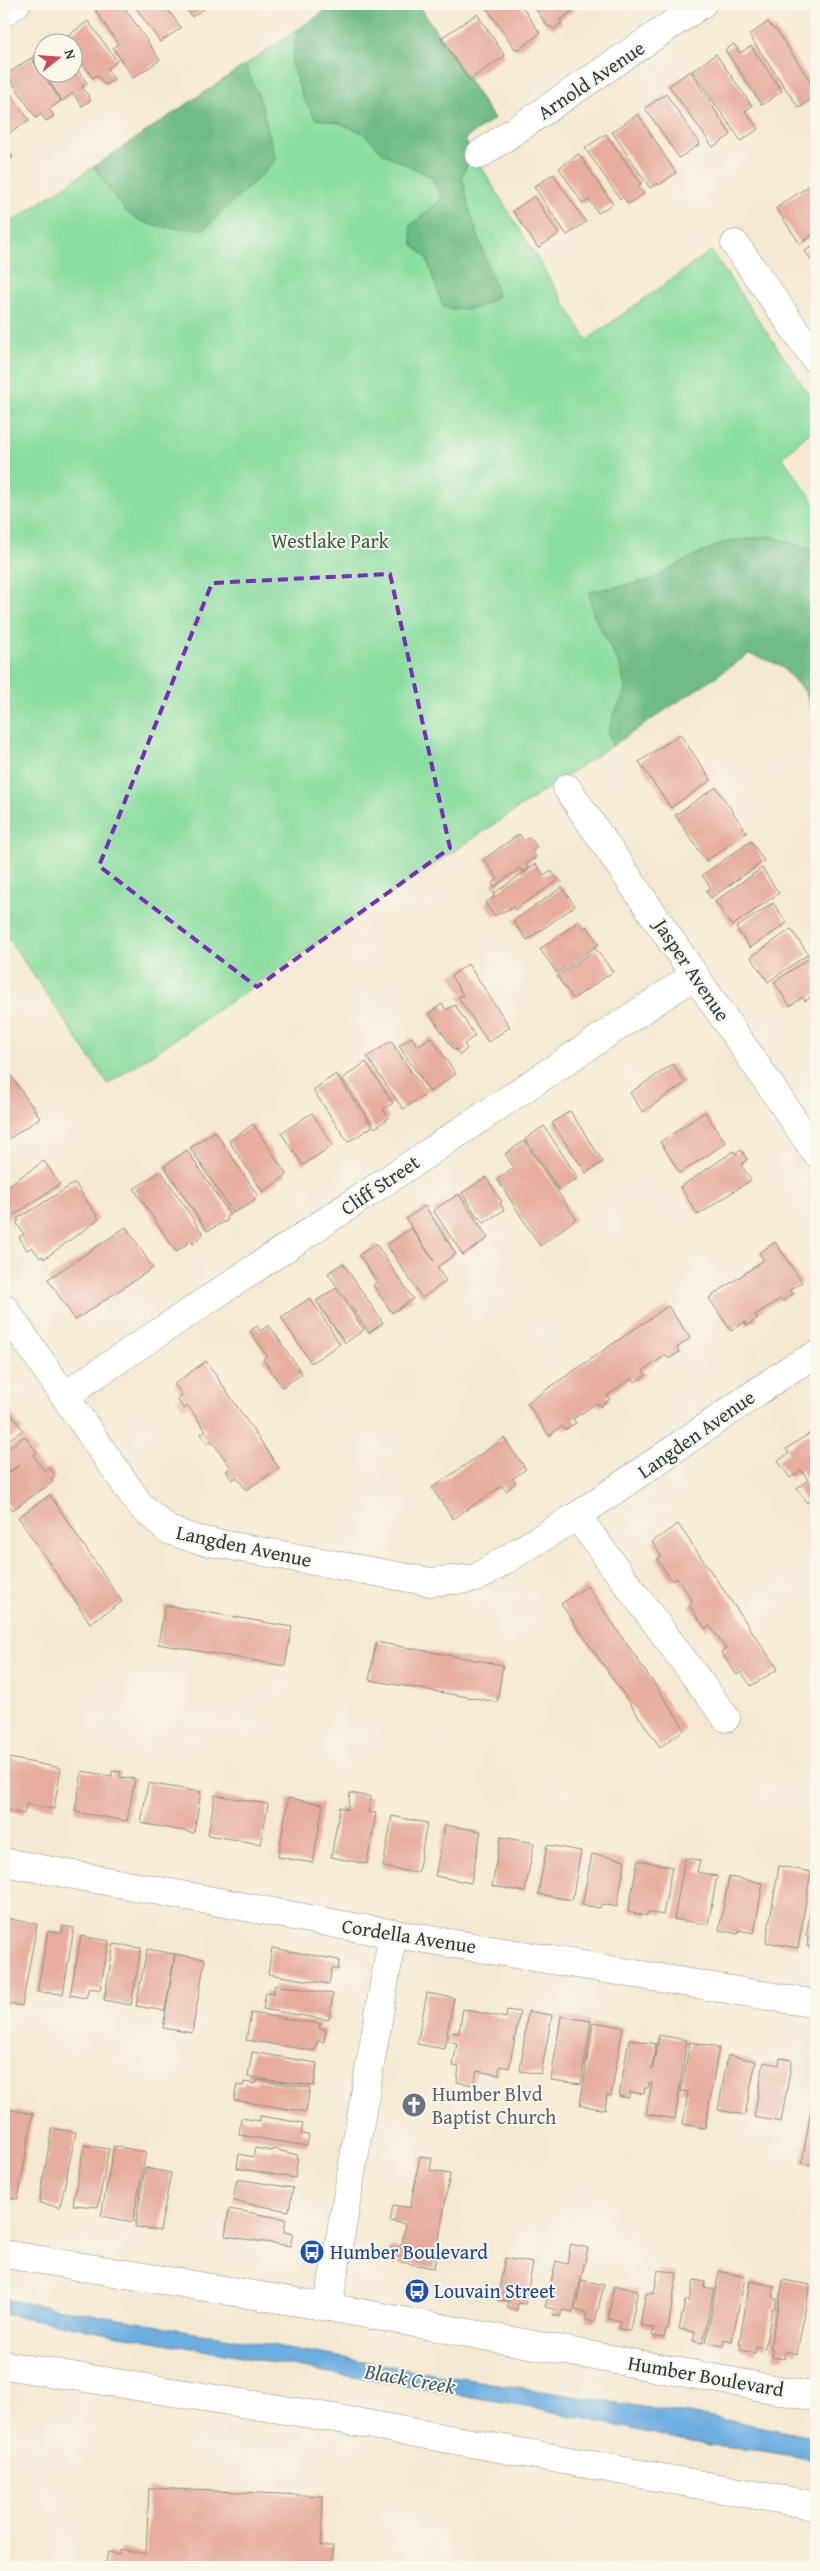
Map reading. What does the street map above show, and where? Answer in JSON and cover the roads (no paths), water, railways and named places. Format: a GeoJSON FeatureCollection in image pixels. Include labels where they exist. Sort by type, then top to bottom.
{"type":"FeatureCollection","features":[{"type":"Feature","properties":{"kind":"street"},"geometry":{"type":"LineString","coordinates":[[4,12],[16,4]]}},
{"type":"Feature","properties":{"kind":"street","name":"Arnold Avenue"},"geometry":{"type":"LineString","coordinates":[[479,155],[702,4]]}},
{"type":"Feature","properties":{"kind":"street"},"geometry":{"type":"LineString","coordinates":[[735,244],[816,360]]}},
{"type":"Feature","properties":{"kind":"street","name":"Jasper Avenue"},"geometry":{"type":"LineString","coordinates":[[567,788],[816,1153]]}},
{"type":"Feature","properties":{"kind":"street","name":"Cliff Street"},"geometry":{"type":"LineString","coordinates":[[65,1395],[695,975]]}},
{"type":"Feature","properties":{"kind":"street","name":"Langden Avenue"},"geometry":{"type":"LineString","coordinates":[[6,1318],[65,1395],[139,1504],[168,1530],[198,1540],[431,1582],[476,1578],[577,1516],[792,1368],[816,1355]]}},
{"type":"Feature","properties":{"kind":"street"},"geometry":{"type":"LineString","coordinates":[[577,1516],[726,1718]]}},
{"type":"Feature","properties":{"kind":"street","name":"Cordella Avenue"},"geometry":{"type":"LineString","coordinates":[[4,1862],[392,1933],[816,2004]]}},
{"type":"Feature","properties":{"kind":"street"},"geometry":{"type":"LineString","coordinates":[[328,2306],[392,1933]]}},
{"type":"Feature","properties":{"kind":"street","name":"Humber Boulevard"},"geometry":{"type":"LineString","coordinates":[[4,2254],[328,2306],[816,2397]]}},
{"type":"Feature","properties":{"kind":"street"},"geometry":{"type":"LineString","coordinates":[[4,2365],[334,2418],[816,2506]]}},
{"type":"Feature","properties":{"kind":"water","name":"Black Creek"},"geometry":{"type":"Polygon","coordinates":[[[4,2299],[472,2380],[738,2422],[816,2438],[816,2460],[763,2451],[710,2446],[526,2406],[324,2372],[4,2314],[4,2299]]]}},
{"type":"Feature","properties":{"kind":"place","name":"Humber Blvd Baptist Church"},"geometry":{"type":"Point","coordinates":[414,2105]}},
{"type":"Feature","properties":{"kind":"place","name":"Humber Boulevard"},"geometry":{"type":"Point","coordinates":[312,2252]}},
{"type":"Feature","properties":{"kind":"place","name":"Louvain Street"},"geometry":{"type":"Point","coordinates":[417,2291]}},
{"type":"Feature","properties":{"kind":"park label","name":"Westlake Park"},"geometry":{"type":"Point","coordinates":[330,541]}}]}
